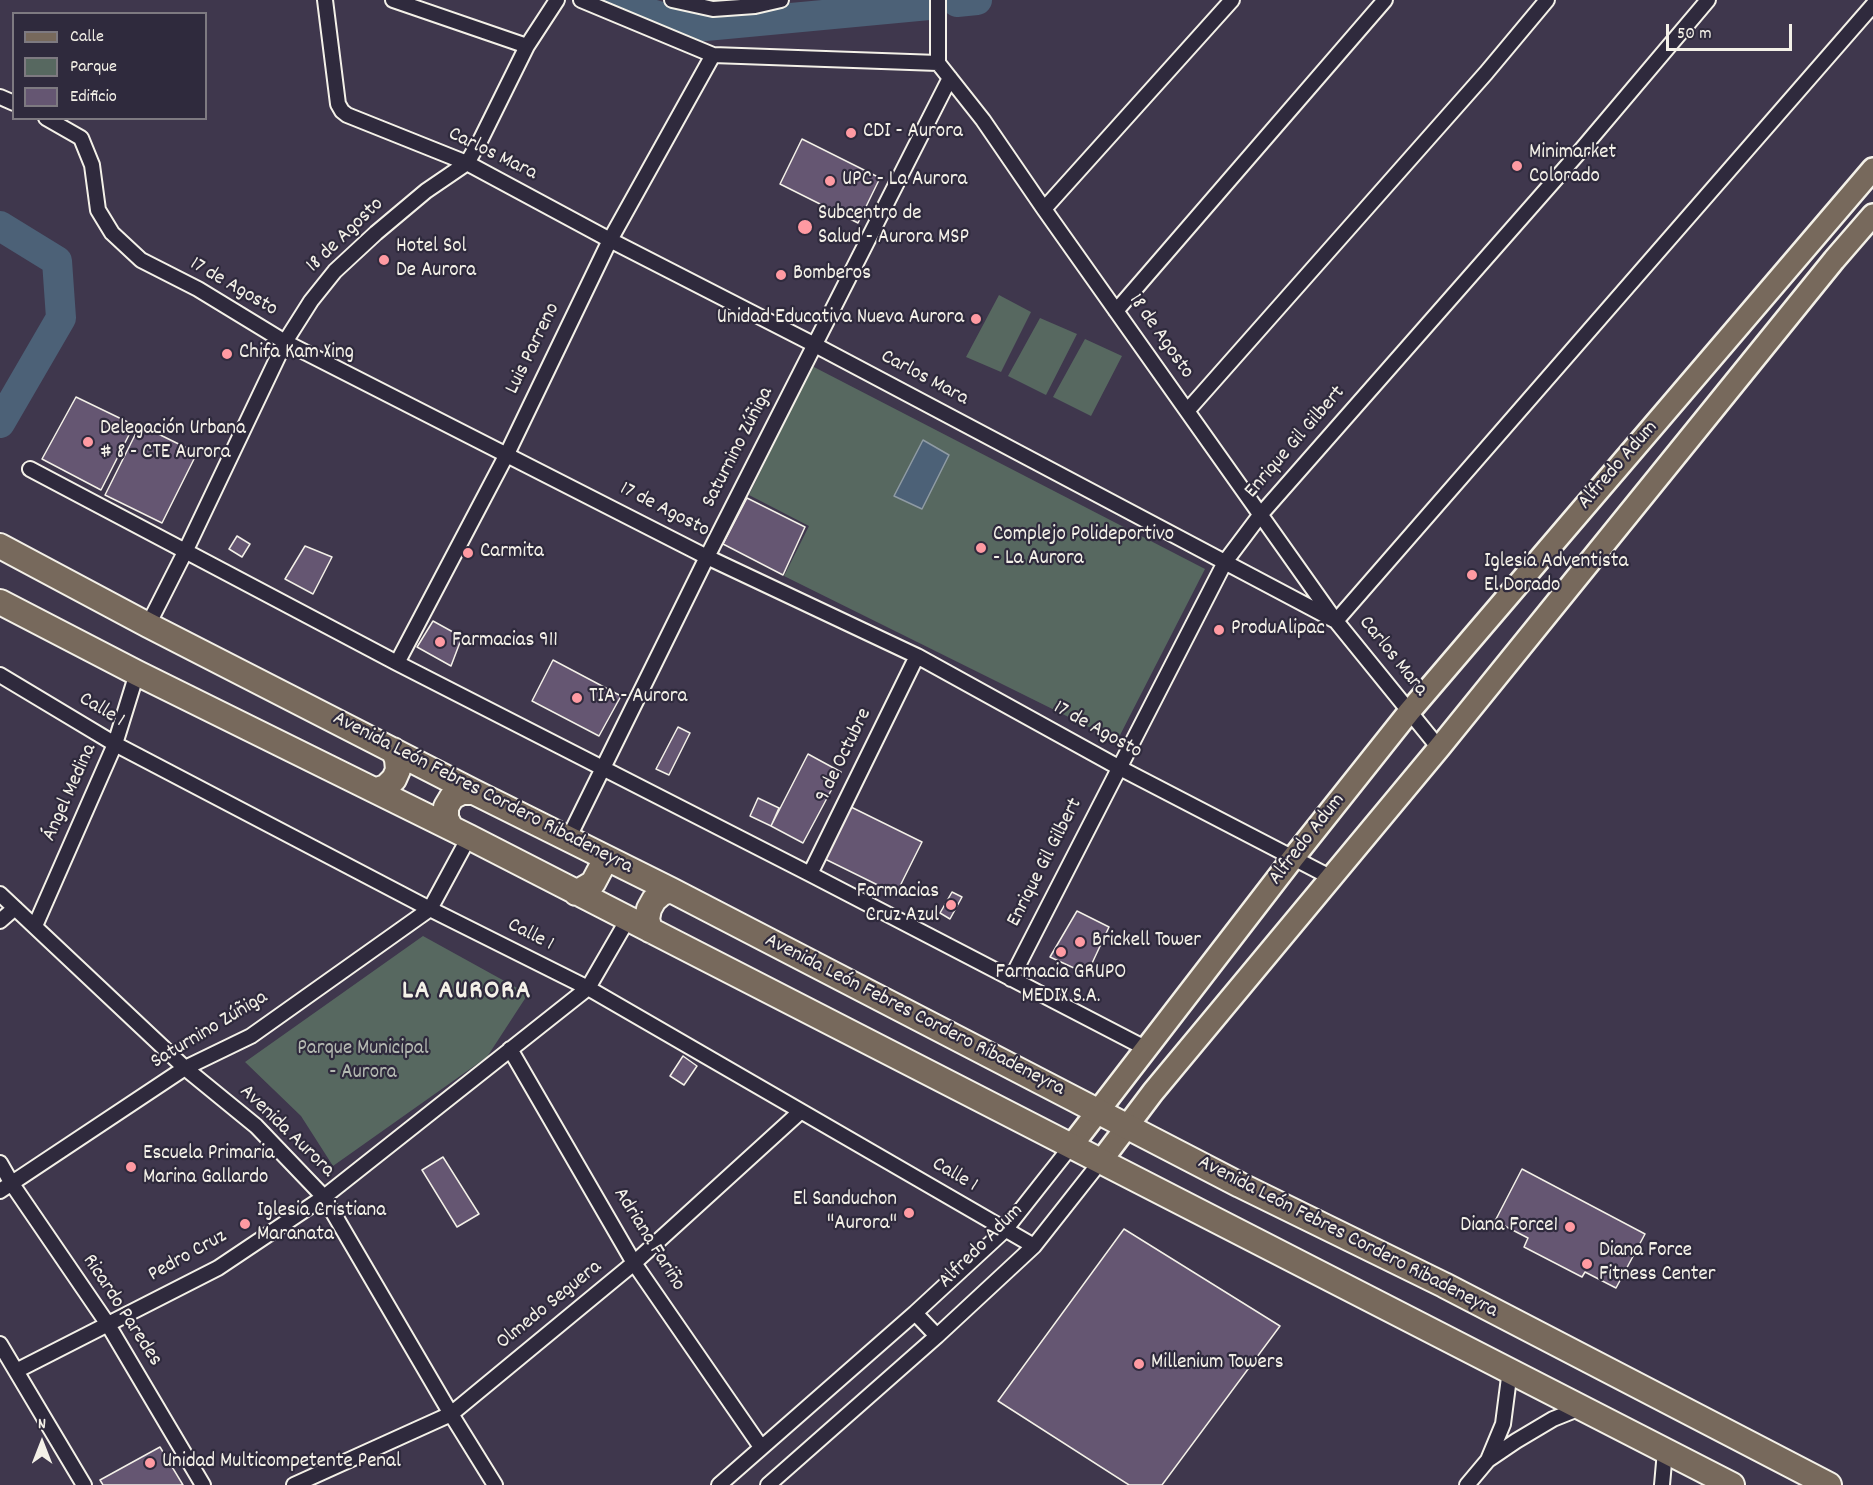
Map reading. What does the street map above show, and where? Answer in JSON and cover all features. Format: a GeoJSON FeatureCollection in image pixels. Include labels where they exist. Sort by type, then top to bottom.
{"type":"FeatureCollection","features":[{"type":"Feature","properties":{"kind":"highway","name":"Avenida León Febres Cordero Ribadeneyra"},"geometry":{"type":"LineString","coordinates":[[0,546],[148,625],[671,890],[1240,1185],[1444,1285],[1828,1485]]}},
{"type":"Feature","properties":{"kind":"highway","name":"Avenida León Febres Cordero Ribadeneyra"},"geometry":{"type":"LineString","coordinates":[[0,602],[137,673],[377,790],[1732,1485]]}},
{"type":"Feature","properties":{"kind":"highway"},"geometry":{"type":"LineString","coordinates":[[377,790],[387,787],[398,770],[393,750]]}},
{"type":"Feature","properties":{"kind":"highway"},"geometry":{"type":"LineString","coordinates":[[460,833],[446,818],[446,807],[452,797],[462,792],[474,792]]}},
{"type":"Feature","properties":{"kind":"highway"},"geometry":{"type":"LineString","coordinates":[[576,892],[593,883],[602,866],[602,856]]}},
{"type":"Feature","properties":{"kind":"highway"},"geometry":{"type":"LineString","coordinates":[[650,930],[647,919],[649,909],[662,893],[671,890]]}},
{"type":"Feature","properties":{"kind":"main road","name":"Alfredo Adum"},"geometry":{"type":"LineString","coordinates":[[1072,1145],[1293,858],[1409,712],[1873,169]]}},
{"type":"Feature","properties":{"kind":"main road","name":"Alfredo Adum"},"geometry":{"type":"LineString","coordinates":[[1101,1161],[1330,877],[1439,748],[1873,215]]}},
{"type":"Feature","properties":{"kind":"street","name":"Carlos Mara"},"geometry":{"type":"LineString","coordinates":[[325,0],[339,104],[347,115],[467,163],[1336,621],[1439,748]]}},
{"type":"Feature","properties":{"kind":"street"},"geometry":{"type":"LineString","coordinates":[[393,0],[527,46]]}},
{"type":"Feature","properties":{"kind":"street","name":"18 de Agosto"},"geometry":{"type":"LineString","coordinates":[[148,625],[285,342],[311,301],[335,272],[426,191],[467,163],[527,46],[557,0]]}},
{"type":"Feature","properties":{"kind":"street"},"geometry":{"type":"LineString","coordinates":[[581,0],[713,55],[938,63],[938,0]]}},
{"type":"Feature","properties":{"kind":"street"},"geometry":{"type":"LineString","coordinates":[[672,0],[713,9],[755,6],[781,0]]}},
{"type":"Feature","properties":{"kind":"street"},"geometry":{"type":"LineString","coordinates":[[1044,209],[1232,0]]}},
{"type":"Feature","properties":{"kind":"street"},"geometry":{"type":"LineString","coordinates":[[1116,311],[1385,0]]}},
{"type":"Feature","properties":{"kind":"street"},"geometry":{"type":"LineString","coordinates":[[1187,411],[1486,73],[1547,0]]}},
{"type":"Feature","properties":{"kind":"street","name":"Enrique Gil Gilbert"},"geometry":{"type":"LineString","coordinates":[[1011,979],[1225,562],[1261,514],[1582,149],[1708,0]]}},
{"type":"Feature","properties":{"kind":"street"},"geometry":{"type":"LineString","coordinates":[[1336,621],[1873,5]]}},
{"type":"Feature","properties":{"kind":"street","name":"Luis Parreno"},"geometry":{"type":"LineString","coordinates":[[397,663],[507,454],[610,240],[713,55]]}},
{"type":"Feature","properties":{"kind":"street","name":"18 de Agosto"},"geometry":{"type":"LineString","coordinates":[[938,63],[983,120],[1336,621]]}},
{"type":"Feature","properties":{"kind":"street","name":"Saturnino Zúñiga"},"geometry":{"type":"LineString","coordinates":[[568,839],[707,557],[950,78]]}},
{"type":"Feature","properties":{"kind":"street","name":"17 de Agosto"},"geometry":{"type":"LineString","coordinates":[[50,120],[81,138],[92,165],[98,210],[112,233],[141,260],[198,290],[285,342],[707,557],[917,656],[1118,767],[1330,877]]}},
{"type":"Feature","properties":{"kind":"street"},"geometry":{"type":"LineString","coordinates":[[30,469],[397,663],[1147,1049]]}},
{"type":"Feature","properties":{"kind":"street","name":"9 de Octubre"},"geometry":{"type":"LineString","coordinates":[[810,874],[917,656]]}},
{"type":"Feature","properties":{"kind":"street","name":"Ángel Medina"},"geometry":{"type":"LineString","coordinates":[[35,926],[115,744],[137,673]]}},
{"type":"Feature","properties":{"kind":"street","name":"Calle 1"},"geometry":{"type":"LineString","coordinates":[[0,675],[115,744],[430,909],[588,988],[1034,1246]]}},
{"type":"Feature","properties":{"kind":"street","name":"Saturnino Zúñiga"},"geometry":{"type":"LineString","coordinates":[[6,1187],[185,1068],[251,1036],[430,909],[460,833]]}},
{"type":"Feature","properties":{"kind":"street","name":"Avenida Aurora"},"geometry":{"type":"LineString","coordinates":[[0,894],[185,1068],[256,1126],[324,1197],[495,1485]]}},
{"type":"Feature","properties":{"kind":"street"},"geometry":{"type":"LineString","coordinates":[[0,921],[15,908]]}},
{"type":"Feature","properties":{"kind":"street","name":"Pedro Cruz"},"geometry":{"type":"LineString","coordinates":[[16,1371],[218,1268],[324,1197],[588,988],[628,919]]}},
{"type":"Feature","properties":{"kind":"street","name":"Adriana Fariño"},"geometry":{"type":"LineString","coordinates":[[510,1049],[634,1263],[761,1447]]}},
{"type":"Feature","properties":{"kind":"street","name":"Olmedo Seguera"},"geometry":{"type":"LineString","coordinates":[[294,1485],[451,1414],[634,1263],[800,1112]]}},
{"type":"Feature","properties":{"kind":"street","name":"Alfredo Adum"},"geometry":{"type":"LineString","coordinates":[[719,1485],[1005,1230],[1072,1145]]}},
{"type":"Feature","properties":{"kind":"street","name":"Alfredo Adum"},"geometry":{"type":"LineString","coordinates":[[768,1485],[938,1336],[1034,1246],[1101,1161]]}},
{"type":"Feature","properties":{"kind":"street","name":"Ricardo Paredes"},"geometry":{"type":"LineString","coordinates":[[0,1163],[6,1187],[107,1323],[203,1485]]}},
{"type":"Feature","properties":{"kind":"street"},"geometry":{"type":"LineString","coordinates":[[915,1312],[938,1336]]}},
{"type":"Feature","properties":{"kind":"street"},"geometry":{"type":"LineString","coordinates":[[0,1344],[84,1485]]}},
{"type":"Feature","properties":{"kind":"street"},"geometry":{"type":"LineString","coordinates":[[1488,1460],[1503,1424],[1510,1370]]}},
{"type":"Feature","properties":{"kind":"street"},"geometry":{"type":"LineString","coordinates":[[1467,1485],[1488,1460],[1539,1426],[1583,1407]]}},
{"type":"Feature","properties":{"kind":"street"},"geometry":{"type":"LineString","coordinates":[[1662,1485],[1665,1451]]}},
{"type":"Feature","properties":{"kind":"green space"},"geometry":{"type":"Polygon","coordinates":[[[999,295],[1031,312],[1001,372],[966,357],[999,295]]]}},
{"type":"Feature","properties":{"kind":"green space"},"geometry":{"type":"Polygon","coordinates":[[[1040,318],[1077,334],[1046,395],[1008,376],[1040,318]]]}},
{"type":"Feature","properties":{"kind":"green space"},"geometry":{"type":"Polygon","coordinates":[[[1085,339],[1122,356],[1091,416],[1053,397],[1085,339]]]}},
{"type":"Feature","properties":{"kind":"green space","name":"Complejo Polideportivo - La Aurora"},"geometry":{"type":"Polygon","coordinates":[[[812,366],[1205,569],[1117,741],[784,576],[809,526],[749,495],[812,366]]]}},
{"type":"Feature","properties":{"kind":"green space","name":"Parque Municipal - Aurora"},"geometry":{"type":"Polygon","coordinates":[[[423,936],[528,994],[487,1057],[333,1166],[301,1116],[245,1062],[423,936]]]}},
{"type":"Feature","properties":{"kind":"water"},"geometry":{"type":"Polygon","coordinates":[[[923,440],[949,455],[922,509],[894,496],[923,440]]]}},
{"type":"Feature","properties":{"kind":"building","name":"UPC - La Aurora"},"geometry":{"type":"Polygon","coordinates":[[[802,139],[880,178],[858,223],[780,184],[802,139]]]}},
{"type":"Feature","properties":{"kind":"building","name":"Delegación Urbana # 8 - CTE Aurora"},"geometry":{"type":"Polygon","coordinates":[[[76,397],[134,425],[101,490],[42,459],[76,397]]]}},
{"type":"Feature","properties":{"kind":"building"},"geometry":{"type":"Polygon","coordinates":[[[140,425],[197,453],[162,523],[105,495],[140,425]]]}},
{"type":"Feature","properties":{"kind":"building"},"geometry":{"type":"Polygon","coordinates":[[[747,498],[805,527],[783,575],[723,544],[747,498]]]}},
{"type":"Feature","properties":{"kind":"building"},"geometry":{"type":"Polygon","coordinates":[[[237,536],[250,544],[242,557],[229,549],[237,536]]]}},
{"type":"Feature","properties":{"kind":"building"},"geometry":{"type":"Polygon","coordinates":[[[305,546],[332,557],[313,594],[285,579],[305,546]]]}},
{"type":"Feature","properties":{"kind":"building","name":"Farmacias 911"},"geometry":{"type":"Polygon","coordinates":[[[433,621],[462,637],[451,666],[417,647],[433,621]]]}},
{"type":"Feature","properties":{"kind":"building","name":"TIA - Aurora"},"geometry":{"type":"Polygon","coordinates":[[[553,660],[621,696],[599,736],[532,701],[553,660]]]}},
{"type":"Feature","properties":{"kind":"building"},"geometry":{"type":"Polygon","coordinates":[[[678,727],[690,733],[669,775],[656,769],[678,727]]]}},
{"type":"Feature","properties":{"kind":"building"},"geometry":{"type":"Polygon","coordinates":[[[808,754],[841,772],[803,843],[771,826],[808,754]]]}},
{"type":"Feature","properties":{"kind":"building"},"geometry":{"type":"Polygon","coordinates":[[[758,798],[779,808],[771,826],[750,816],[758,798]]]}},
{"type":"Feature","properties":{"kind":"building"},"geometry":{"type":"Polygon","coordinates":[[[851,807],[922,842],[896,894],[825,859],[851,807]]]}},
{"type":"Feature","properties":{"kind":"building","name":"Farmacias Cruz Azul"},"geometry":{"type":"Polygon","coordinates":[[[952,892],[962,897],[950,919],[940,913],[952,892]]]}},
{"type":"Feature","properties":{"kind":"building","name":"Brickell Tower"},"geometry":{"type":"Polygon","coordinates":[[[1077,911],[1109,927],[1087,974],[1050,957],[1077,911]]]}},
{"type":"Feature","properties":{"kind":"building"},"geometry":{"type":"Polygon","coordinates":[[[683,1056],[697,1066],[684,1085],[670,1076],[683,1056]]]}},
{"type":"Feature","properties":{"kind":"building"},"geometry":{"type":"Polygon","coordinates":[[[443,1157],[479,1214],[457,1227],[422,1170],[443,1157]]]}},
{"type":"Feature","properties":{"kind":"building","name":"Diana Force1"},"geometry":{"type":"Polygon","coordinates":[[[1522,1169],[1645,1234],[1616,1288],[1585,1272],[1582,1277],[1524,1247],[1528,1238],[1495,1221],[1522,1169]]]}},
{"type":"Feature","properties":{"kind":"building","name":"Millenium Towers"},"geometry":{"type":"Polygon","coordinates":[[[1124,1229],[1280,1326],[1162,1485],[1129,1485],[998,1401],[1124,1229]]]}},
{"type":"Feature","properties":{"kind":"building","name":"Unidad Multicompetente Penal"},"geometry":{"type":"Polygon","coordinates":[[[160,1447],[183,1485],[103,1485],[100,1480],[160,1447]]]}},
{"type":"Feature","properties":{"kind":"waterway"},"geometry":{"type":"LineString","coordinates":[[611,0],[695,27],[929,5]]}},
{"type":"Feature","properties":{"kind":"waterway"},"geometry":{"type":"LineString","coordinates":[[957,2],[977,0]]}},
{"type":"Feature","properties":{"kind":"waterway"},"geometry":{"type":"LineString","coordinates":[[0,226],[57,261],[61,318],[0,423]]}},
{"type":"Feature","properties":{"kind":"place","name":"CDI - Aurora"},"geometry":{"type":"Point","coordinates":[851,133]}},
{"type":"Feature","properties":{"kind":"place","name":"Minimarket Colorado"},"geometry":{"type":"Point","coordinates":[1517,166]}},
{"type":"Feature","properties":{"kind":"place","name":"UPC - La Aurora"},"geometry":{"type":"Point","coordinates":[830,181]}},
{"type":"Feature","properties":{"kind":"place","name":"Subcentro de Salud - Aurora MSP"},"geometry":{"type":"Point","coordinates":[805,227]}},
{"type":"Feature","properties":{"kind":"place","name":"Hotel Sol De Aurora"},"geometry":{"type":"Point","coordinates":[384,260]}},
{"type":"Feature","properties":{"kind":"place","name":"Bomberos"},"geometry":{"type":"Point","coordinates":[781,275]}},
{"type":"Feature","properties":{"kind":"place","name":"Unidad Educativa Nueva Aurora"},"geometry":{"type":"Point","coordinates":[976,319]}},
{"type":"Feature","properties":{"kind":"place","name":"Chifa Kam Xing"},"geometry":{"type":"Point","coordinates":[227,354]}},
{"type":"Feature","properties":{"kind":"place","name":"Delegación Urbana # 8 - CTE Aurora"},"geometry":{"type":"Point","coordinates":[88,442]}},
{"type":"Feature","properties":{"kind":"place","name":"Complejo Polideportivo - La Aurora"},"geometry":{"type":"Point","coordinates":[981,548]}},
{"type":"Feature","properties":{"kind":"place","name":"Carmita"},"geometry":{"type":"Point","coordinates":[468,553]}},
{"type":"Feature","properties":{"kind":"place","name":"Iglesia Adventista El Dorado"},"geometry":{"type":"Point","coordinates":[1472,575]}},
{"type":"Feature","properties":{"kind":"place","name":"ProduAlipac"},"geometry":{"type":"Point","coordinates":[1219,630]}},
{"type":"Feature","properties":{"kind":"place","name":"Farmacias 911"},"geometry":{"type":"Point","coordinates":[440,642]}},
{"type":"Feature","properties":{"kind":"place","name":"TIA - Aurora"},"geometry":{"type":"Point","coordinates":[577,698]}},
{"type":"Feature","properties":{"kind":"place","name":"Farmacias Cruz Azul"},"geometry":{"type":"Point","coordinates":[951,905]}},
{"type":"Feature","properties":{"kind":"place","name":"Brickell Tower"},"geometry":{"type":"Point","coordinates":[1080,942]}},
{"type":"Feature","properties":{"kind":"place","name":"Farmacia GRUPO MEDIX S.A."},"geometry":{"type":"Point","coordinates":[1061,952]}},
{"type":"Feature","properties":{"kind":"place","name":"Escuela Primaria Marina Gallardo"},"geometry":{"type":"Point","coordinates":[131,1167]}},
{"type":"Feature","properties":{"kind":"place","name":"El Sanduchon \"Aurora\""},"geometry":{"type":"Point","coordinates":[909,1213]}},
{"type":"Feature","properties":{"kind":"place","name":"Iglesia Cristiana Maranata"},"geometry":{"type":"Point","coordinates":[245,1224]}},
{"type":"Feature","properties":{"kind":"place","name":"Diana Force1"},"geometry":{"type":"Point","coordinates":[1570,1227]}},
{"type":"Feature","properties":{"kind":"place","name":"Diana Force Fitness Center"},"geometry":{"type":"Point","coordinates":[1587,1264]}},
{"type":"Feature","properties":{"kind":"place","name":"Millenium Towers"},"geometry":{"type":"Point","coordinates":[1139,1364]}},
{"type":"Feature","properties":{"kind":"place","name":"Unidad Multicompetente Penal"},"geometry":{"type":"Point","coordinates":[150,1463]}},
{"type":"Feature","properties":{"kind":"district","name":"LA AURORA"},"geometry":{"type":"Point","coordinates":[467,993]}}]}
